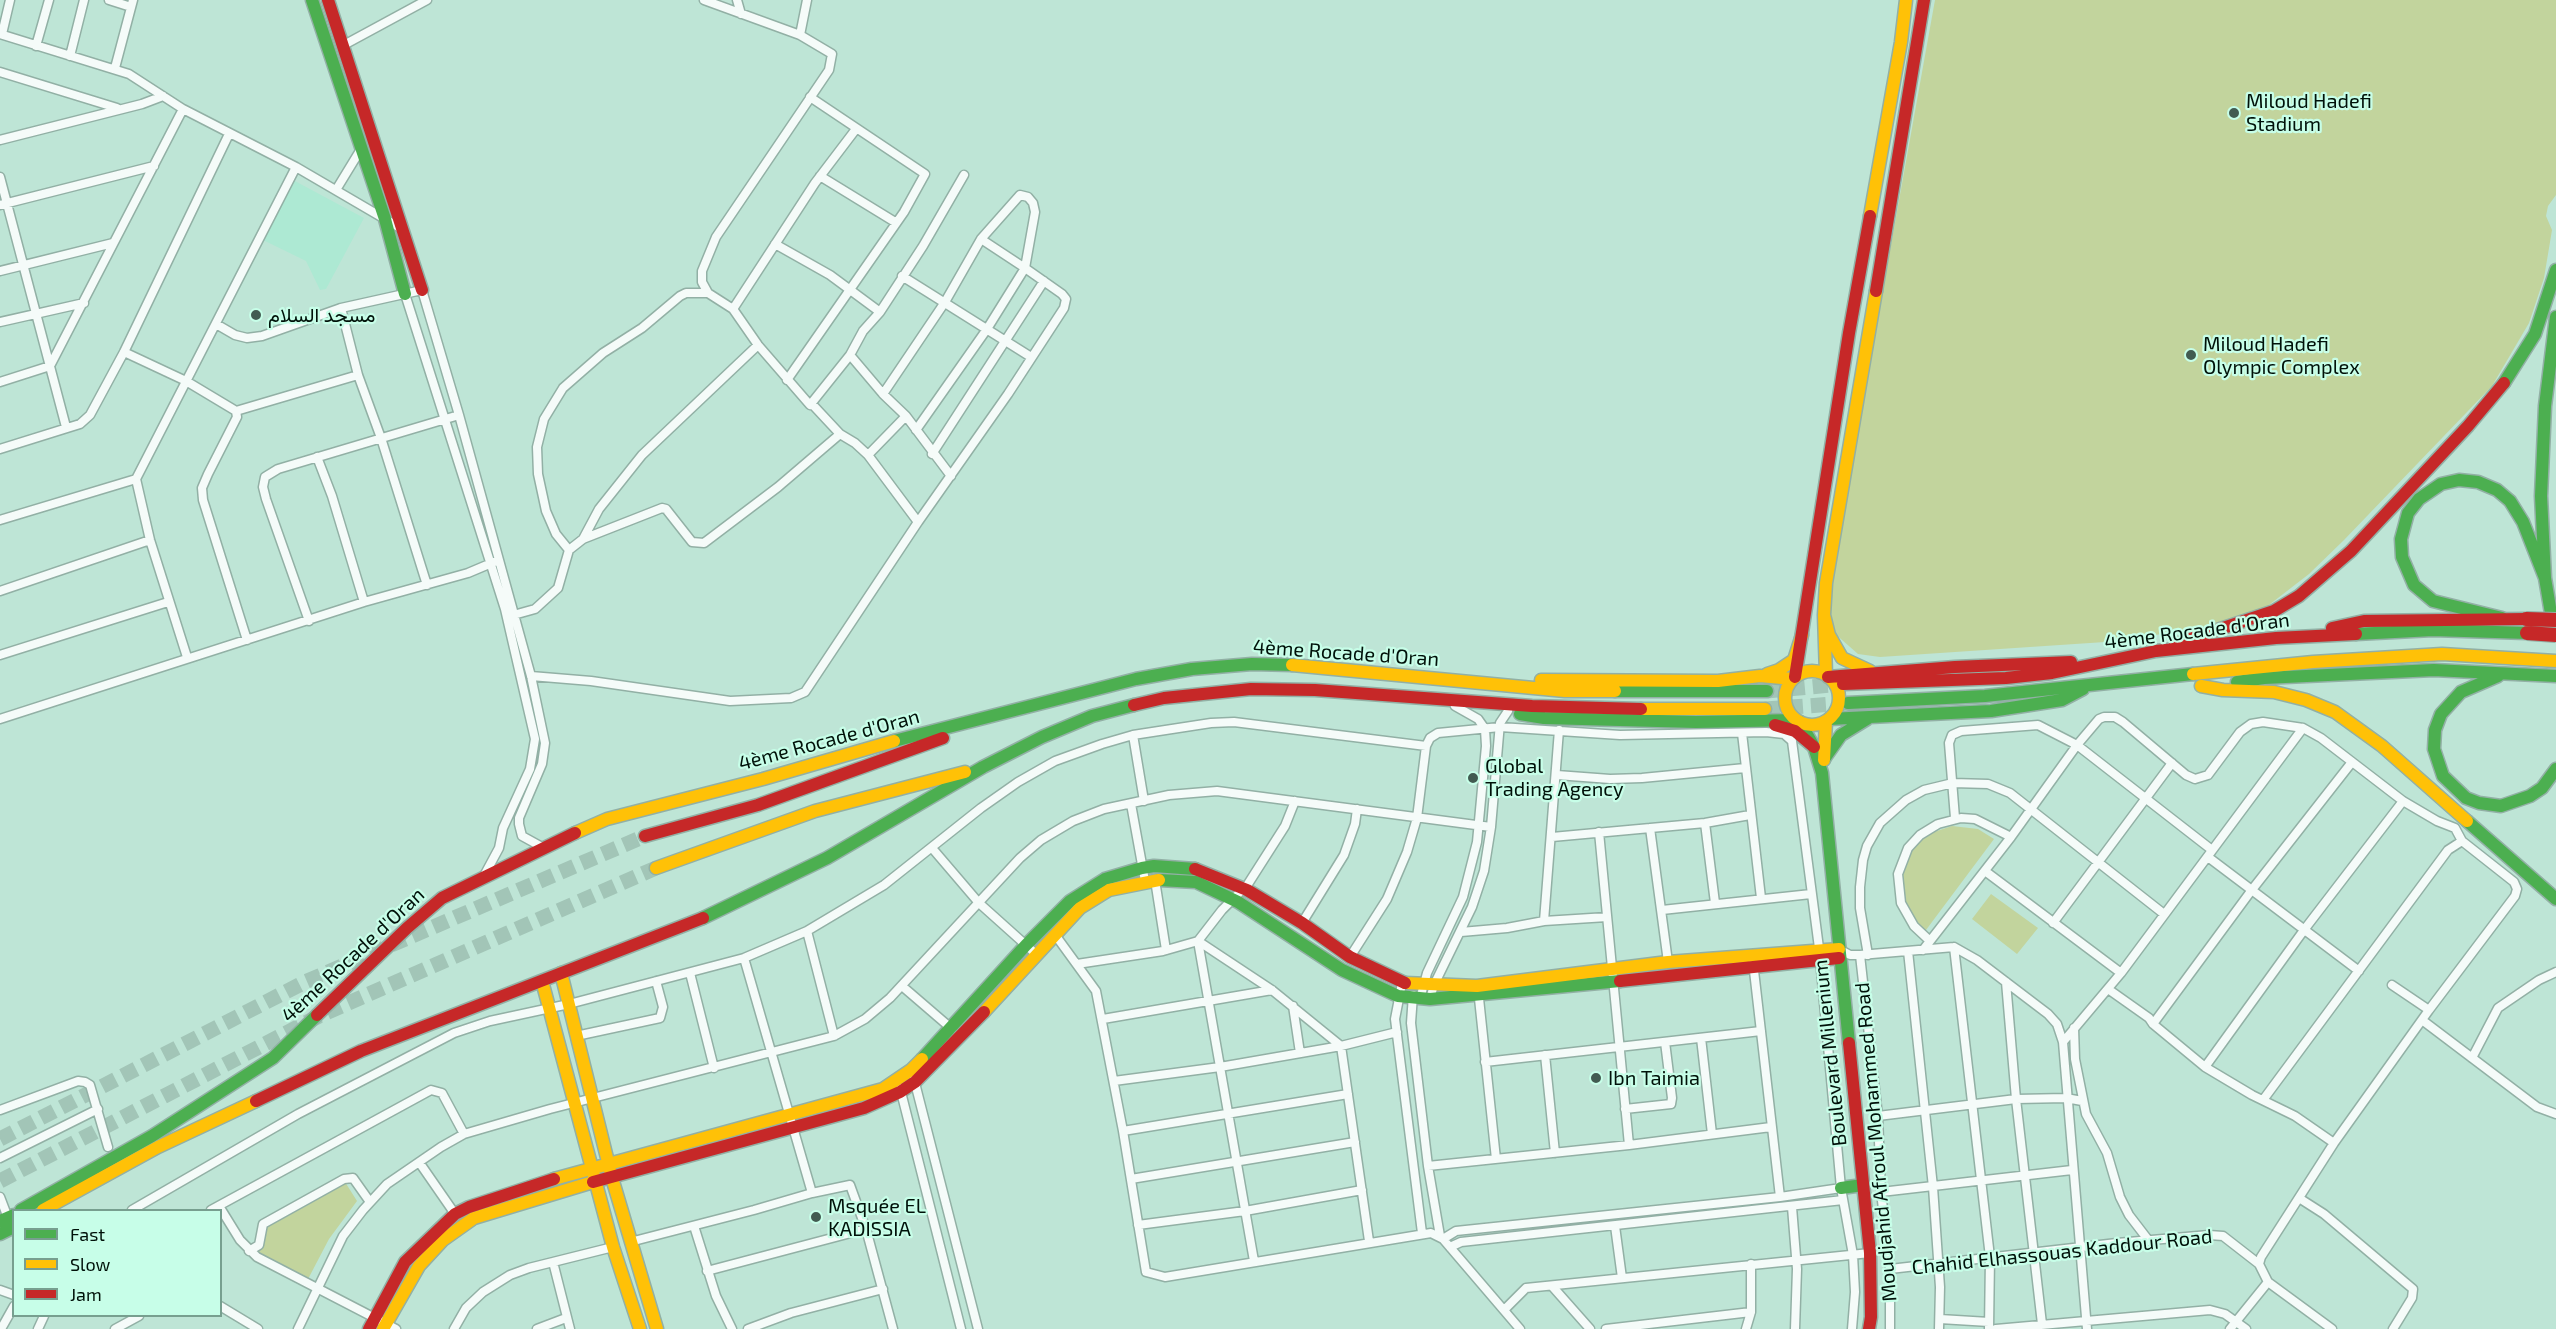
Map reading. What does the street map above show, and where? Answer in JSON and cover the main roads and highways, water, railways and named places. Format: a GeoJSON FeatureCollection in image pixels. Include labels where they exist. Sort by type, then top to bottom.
{"type":"FeatureCollection","features":[{"type":"Feature","properties":{"kind":"main road"},"geometry":{"type":"LineString","coordinates":[[312,0],[385,219],[405,294]]}},
{"type":"Feature","properties":{"kind":"main road"},"geometry":{"type":"LineString","coordinates":[[328,0],[422,290]]}},
{"type":"Feature","properties":{"kind":"main road"},"geometry":{"type":"LineString","coordinates":[[1823,766],[1814,747],[1786,705],[1785,696],[1794,678],[1802,635],[1849,333],[1901,42],[1906,0]]}},
{"type":"Feature","properties":{"kind":"main road"},"geometry":{"type":"LineString","coordinates":[[1823,766],[1828,720],[1838,706],[1839,698],[1834,682],[1827,676],[1824,615],[1835,527],[1924,0]]}},
{"type":"Feature","properties":{"kind":"main road"},"geometry":{"type":"LineString","coordinates":[[2156,651],[2274,611],[2299,597],[2351,551],[2468,426],[2512,374],[2535,334],[2556,270]]}},
{"type":"Feature","properties":{"kind":"main road"},"geometry":{"type":"LineString","coordinates":[[2556,317],[2545,406],[2541,496],[2545,578],[2556,640]]}},
{"type":"Feature","properties":{"kind":"main road"},"geometry":{"type":"LineString","coordinates":[[2545,578],[2523,522],[2510,501],[2497,490],[2478,482],[2459,480],[2441,484],[2419,499],[2408,513],[2401,539],[2404,564],[2414,585],[2421,593],[2440,604],[2527,626],[2556,620]]}},
{"type":"Feature","properties":{"kind":"main road"},"geometry":{"type":"LineString","coordinates":[[1824,615],[1829,635],[1842,658],[1857,667],[1876,672]]}},
{"type":"Feature","properties":{"kind":"main road"},"geometry":{"type":"LineString","coordinates":[[2316,636],[2334,627],[2364,621],[2502,618]]}},
{"type":"Feature","properties":{"kind":"main road","name":"4ème Rocade d'Oran"},"geometry":{"type":"LineString","coordinates":[[1844,684],[2006,678],[2052,673],[2156,651],[2316,636],[2527,626],[2556,635]]}},
{"type":"Feature","properties":{"kind":"main road"},"geometry":{"type":"LineString","coordinates":[[1760,676],[1779,670],[1794,660],[1802,635]]}},
{"type":"Feature","properties":{"kind":"main road","name":"4ème Rocade d'Oran"},"geometry":{"type":"LineString","coordinates":[[1848,703],[1985,696],[2313,662],[2442,654],[2556,660]]}},
{"type":"Feature","properties":{"kind":"main road"},"geometry":{"type":"LineString","coordinates":[[1463,682],[1718,681],[1760,676],[1794,678],[1810,671],[1827,676],[2058,662],[2101,662]]}},
{"type":"Feature","properties":{"kind":"main road","name":"4ème Rocade d'Oran"},"geometry":{"type":"LineString","coordinates":[[23,1209],[152,1136],[273,1058],[407,928],[442,898],[543,847],[607,819],[762,779],[862,749],[1157,675],[1192,669],[1252,664],[1565,691],[1767,691]]}},
{"type":"Feature","properties":{"kind":"main road"},"geometry":{"type":"LineString","coordinates":[[2201,686],[2264,678],[2434,670],[2556,676]]}},
{"type":"Feature","properties":{"kind":"main road"},"geometry":{"type":"LineString","coordinates":[[2506,673],[2470,686],[2452,700],[2441,714],[2434,737],[2434,749],[2443,776],[2466,798],[2485,805],[2501,806],[2530,796],[2546,783],[2556,769]]}},
{"type":"Feature","properties":{"kind":"main road"},"geometry":{"type":"LineString","coordinates":[[2154,679],[2288,695],[2335,712],[2382,746],[2556,899]]}},
{"type":"Feature","properties":{"kind":"main road"},"geometry":{"type":"LineString","coordinates":[[1429,699],[1455,706],[1508,711],[1544,718],[1758,723],[1798,721],[1814,725],[1828,720],[1874,715],[1972,712],[2019,707],[2062,700],[2090,685]]}},
{"type":"Feature","properties":{"kind":"main road","name":"4ème Rocade d'Oran"},"geometry":{"type":"LineString","coordinates":[[45,1209],[158,1147],[361,1051],[720,911],[827,858],[983,767],[1042,737],[1092,716],[1164,698],[1221,690],[1284,689],[1532,706],[1677,710],[1765,709]]}},
{"type":"Feature","properties":{"kind":"main road"},"geometry":{"type":"LineString","coordinates":[[1823,766],[1847,730],[1874,715]]}},
{"type":"Feature","properties":{"kind":"main road"},"geometry":{"type":"LineString","coordinates":[[645,836],[758,806],[896,756],[996,716]]}},
{"type":"Feature","properties":{"kind":"main road"},"geometry":{"type":"LineString","coordinates":[[1758,723],[1790,729],[1803,736],[1814,747]]}},
{"type":"Feature","properties":{"kind":"main road","name":"Boulevard Millenium"},"geometry":{"type":"LineString","coordinates":[[1823,766],[1851,954],[1863,1185],[1870,1253],[1871,1317],[1869,1329]]}},
{"type":"Feature","properties":{"kind":"main road"},"geometry":{"type":"LineString","coordinates":[[656,868],[815,811],[983,767]]}},
{"type":"Feature","properties":{"kind":"main road"},"geometry":{"type":"LineString","coordinates":[[382,1326],[405,1262],[455,1214],[525,1187],[611,1172],[793,1122],[883,1089],[899,1086],[961,1038],[1080,908],[1109,890],[1147,877],[1154,866],[1192,868],[1243,888],[1302,923],[1350,957],[1417,991]]}},
{"type":"Feature","properties":{"kind":"main road"},"geometry":{"type":"LineString","coordinates":[[913,1076],[1026,945],[1070,901],[1096,884],[1147,877],[1196,882],[1233,899],[1342,970],[1417,991],[1478,990],[1819,953],[1851,954]]}},
{"type":"Feature","properties":{"kind":"main road"},"geometry":{"type":"LineString","coordinates":[[1613,975],[1668,962],[1752,960]]}},
{"type":"Feature","properties":{"kind":"main road"},"geometry":{"type":"LineString","coordinates":[[561,973],[591,1099],[630,1242],[657,1329]]}},
{"type":"Feature","properties":{"kind":"main road"},"geometry":{"type":"LineString","coordinates":[[542,981],[614,1247],[640,1329]]}},
{"type":"Feature","properties":{"kind":"main road"},"geometry":{"type":"LineString","coordinates":[[382,1326],[419,1266],[454,1231],[474,1218],[596,1175]]}},
{"type":"Feature","properties":{"kind":"main road"},"geometry":{"type":"LineString","coordinates":[[1842,1194],[1863,1185]]}},
{"type":"Feature","properties":{"kind":"main road"},"geometry":{"type":"LineString","coordinates":[[0,1234],[9,1220]]}},
{"type":"Feature","properties":{"kind":"tunnel"},"geometry":{"type":"LineString","coordinates":[[1767,691],[1843,684]]}},
{"type":"Feature","properties":{"kind":"tunnel"},"geometry":{"type":"LineString","coordinates":[[1765,709],[1848,703]]}},
{"type":"Feature","properties":{"kind":"tunnel"},"geometry":{"type":"LineString","coordinates":[[0,1139],[305,982],[645,836]]}},
{"type":"Feature","properties":{"kind":"tunnel"},"geometry":{"type":"LineString","coordinates":[[0,1181],[319,1016],[656,868]]}},
{"type":"Feature","properties":{"kind":"place","name":"Miloud Hadefi Stadium"},"geometry":{"type":"Point","coordinates":[2234,113]}},
{"type":"Feature","properties":{"kind":"place","name":"مسجد السلام"},"geometry":{"type":"Point","coordinates":[256,315]}},
{"type":"Feature","properties":{"kind":"place","name":"Miloud Hadefi Olympic Complex"},"geometry":{"type":"Point","coordinates":[2191,355]}},
{"type":"Feature","properties":{"kind":"place","name":"Global Trading Agency"},"geometry":{"type":"Point","coordinates":[1473,778]}},
{"type":"Feature","properties":{"kind":"place","name":"Ibn Taimia"},"geometry":{"type":"Point","coordinates":[1596,1078]}},
{"type":"Feature","properties":{"kind":"place","name":"Msquée EL KADISSIA"},"geometry":{"type":"Point","coordinates":[816,1217]}}]}
